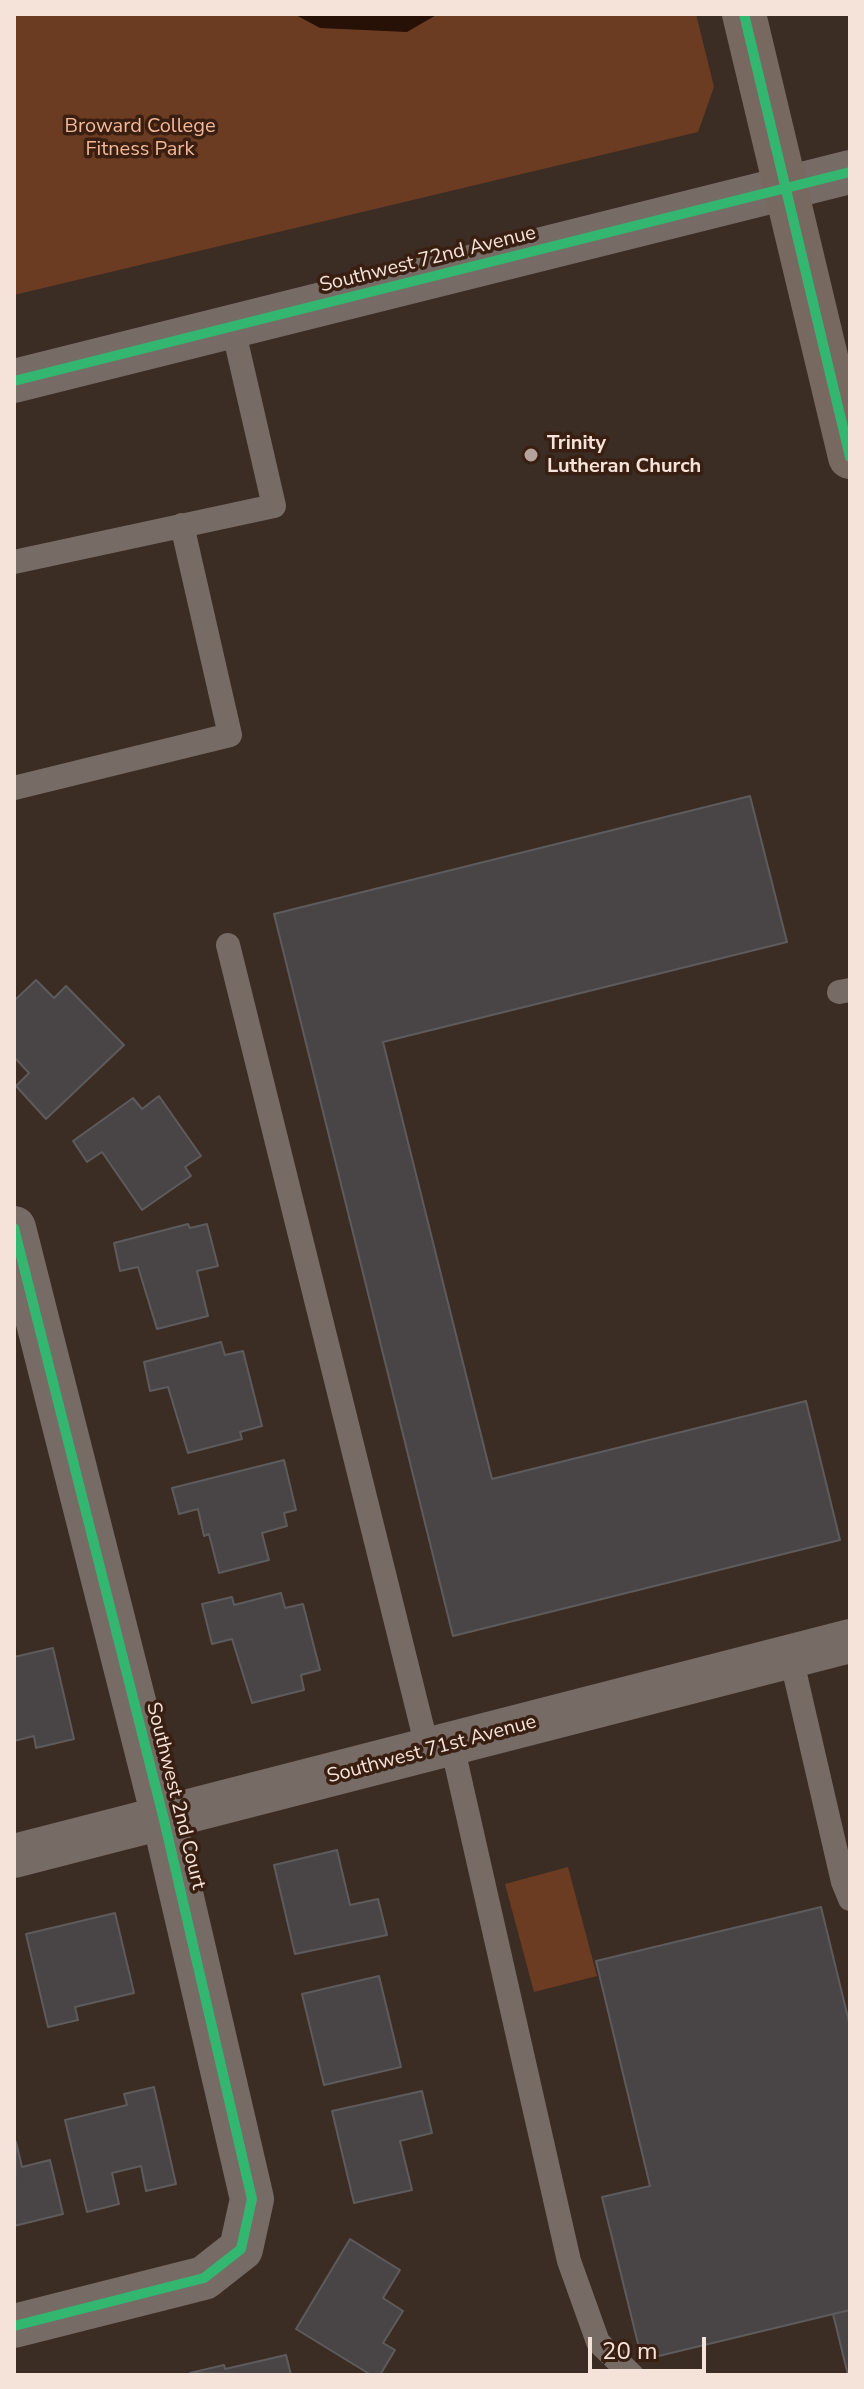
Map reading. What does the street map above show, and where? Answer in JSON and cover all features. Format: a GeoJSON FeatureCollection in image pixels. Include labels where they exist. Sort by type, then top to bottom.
{"type":"FeatureCollection","features":[{"type":"Feature","properties":{"kind":"highway"},"geometry":{"type":"LineString","coordinates":[[744,14],[850,457]]}},
{"type":"Feature","properties":{"kind":"street","name":"Southwest 72nd Avenue"},"geometry":{"type":"LineString","coordinates":[[14,381],[850,172]]}},
{"type":"Feature","properties":{"kind":"street","name":"Southwest 2nd Court"},"geometry":{"type":"LineString","coordinates":[[14,1228],[30,1357],[164,1820],[252,2199],[241,2249],[204,2278],[14,2326]]}},
{"type":"Feature","properties":{"kind":"street","name":"Southwest 71st Avenue"},"geometry":{"type":"LineString","coordinates":[[14,1856],[164,1820],[850,1641]]}},
{"type":"Feature","properties":{"kind":"lane"},"geometry":{"type":"LineString","coordinates":[[14,562],[274,506],[233,328]]}},
{"type":"Feature","properties":{"kind":"lane"},"geometry":{"type":"LineString","coordinates":[[14,788],[230,735],[182,525]]}},
{"type":"Feature","properties":{"kind":"lane"},"geometry":{"type":"LineString","coordinates":[[228,945],[440,1748],[569,2261],[598,2342],[632,2375]]}},
{"type":"Feature","properties":{"kind":"lane"},"geometry":{"type":"LineString","coordinates":[[791,1657],[843,1882],[850,1899]]}},
{"type":"Feature","properties":{"kind":"green space","name":"Broward College Fitness Park"},"geometry":{"type":"Polygon","coordinates":[[[14,14],[696,14],[714,87],[698,132],[14,295],[14,14]]]}},
{"type":"Feature","properties":{"kind":"green space"},"geometry":{"type":"Polygon","coordinates":[[[568,1867],[597,1976],[534,1992],[505,1884],[568,1867]]]}},
{"type":"Feature","properties":{"kind":"shaded area"},"geometry":{"type":"Polygon","coordinates":[[[294,14],[438,14],[407,32],[320,28],[294,14]]]}},
{"type":"Feature","properties":{"kind":"building"},"geometry":{"type":"Polygon","coordinates":[[[750,796],[787,942],[383,1042],[492,1479],[806,1401],[840,1540],[453,1636],[274,914],[750,796]]]}},
{"type":"Feature","properties":{"kind":"building"},"geometry":{"type":"Polygon","coordinates":[[[36,980],[54,998],[66,986],[124,1045],[46,1119],[16,1086],[29,1073],[14,1057],[14,1001],[36,980]]]}},
{"type":"Feature","properties":{"kind":"building"},"geometry":{"type":"Polygon","coordinates":[[[159,1096],[201,1156],[185,1167],[191,1176],[142,1210],[102,1152],[87,1162],[73,1141],[133,1098],[142,1109],[159,1096]]]}},
{"type":"Feature","properties":{"kind":"building"},"geometry":{"type":"Polygon","coordinates":[[[188,1224],[190,1228],[207,1224],[218,1266],[197,1271],[208,1316],[157,1329],[138,1267],[120,1271],[114,1243],[188,1224]]]}},
{"type":"Feature","properties":{"kind":"building"},"geometry":{"type":"Polygon","coordinates":[[[221,1342],[225,1355],[243,1351],[262,1426],[240,1432],[242,1439],[188,1453],[168,1387],[150,1391],[144,1362],[221,1342]]]}},
{"type":"Feature","properties":{"kind":"building"},"geometry":{"type":"Polygon","coordinates":[[[284,1460],[296,1510],[284,1513],[287,1526],[262,1533],[269,1560],[219,1573],[209,1534],[204,1536],[198,1509],[179,1514],[172,1488],[284,1460]]]}},
{"type":"Feature","properties":{"kind":"building"},"geometry":{"type":"Polygon","coordinates":[[[281,1593],[285,1608],[303,1604],[320,1670],[301,1675],[304,1690],[252,1703],[232,1639],[212,1644],[202,1604],[232,1597],[234,1605],[281,1593]]]}},
{"type":"Feature","properties":{"kind":"building"},"geometry":{"type":"Polygon","coordinates":[[[53,1648],[74,1739],[36,1748],[34,1736],[14,1741],[14,1657],[53,1648]]]}},
{"type":"Feature","properties":{"kind":"building"},"geometry":{"type":"Polygon","coordinates":[[[337,1850],[350,1905],[378,1899],[387,1935],[295,1954],[274,1865],[337,1850]]]}},
{"type":"Feature","properties":{"kind":"building"},"geometry":{"type":"Polygon","coordinates":[[[821,1907],[850,2026],[850,2310],[642,2360],[602,2197],[650,2186],[596,1961],[821,1907]]]}},
{"type":"Feature","properties":{"kind":"building"},"geometry":{"type":"Polygon","coordinates":[[[115,1913],[134,1993],[75,2007],[78,2020],[48,2027],[26,1934],[115,1913]]]}},
{"type":"Feature","properties":{"kind":"building"},"geometry":{"type":"Polygon","coordinates":[[[379,1976],[401,2067],[324,2085],[302,1994],[379,1976]]]}},
{"type":"Feature","properties":{"kind":"building"},"geometry":{"type":"Polygon","coordinates":[[[154,2087],[176,2184],[146,2191],[141,2166],[112,2173],[119,2204],[87,2212],[65,2120],[127,2105],[124,2094],[154,2087]]]}},
{"type":"Feature","properties":{"kind":"building"},"geometry":{"type":"Polygon","coordinates":[[[422,2091],[432,2133],[400,2141],[412,2190],[354,2203],[332,2111],[422,2091]]]}},
{"type":"Feature","properties":{"kind":"building"},"geometry":{"type":"Polygon","coordinates":[[[16,2142],[22,2167],[50,2160],[63,2214],[14,2226],[16,2142]]]}},
{"type":"Feature","properties":{"kind":"building"},"geometry":{"type":"Polygon","coordinates":[[[350,2239],[400,2270],[383,2298],[403,2311],[383,2343],[395,2350],[380,2375],[371,2375],[296,2329],[350,2239]]]}},
{"type":"Feature","properties":{"kind":"building"},"geometry":{"type":"Polygon","coordinates":[[[850,2310],[850,2375],[848,2375],[833,2314],[850,2310]]]}},
{"type":"Feature","properties":{"kind":"building"},"geometry":{"type":"Polygon","coordinates":[[[286,2355],[291,2375],[190,2373],[224,2365],[225,2369],[286,2355]]]}},
{"type":"Feature","properties":{"kind":"cycle path"},"geometry":{"type":"LineString","coordinates":[[744,14],[850,457]]}},
{"type":"Feature","properties":{"kind":"cycle path"},"geometry":{"type":"LineString","coordinates":[[14,381],[850,172]]}},
{"type":"Feature","properties":{"kind":"cycle path"},"geometry":{"type":"LineString","coordinates":[[14,1228],[164,1820],[252,2199],[241,2249],[204,2278],[14,2326]]}},
{"type":"Feature","properties":{"kind":"place","name":"Trinity Lutheran Church"},"geometry":{"type":"Point","coordinates":[531,455]}}]}
